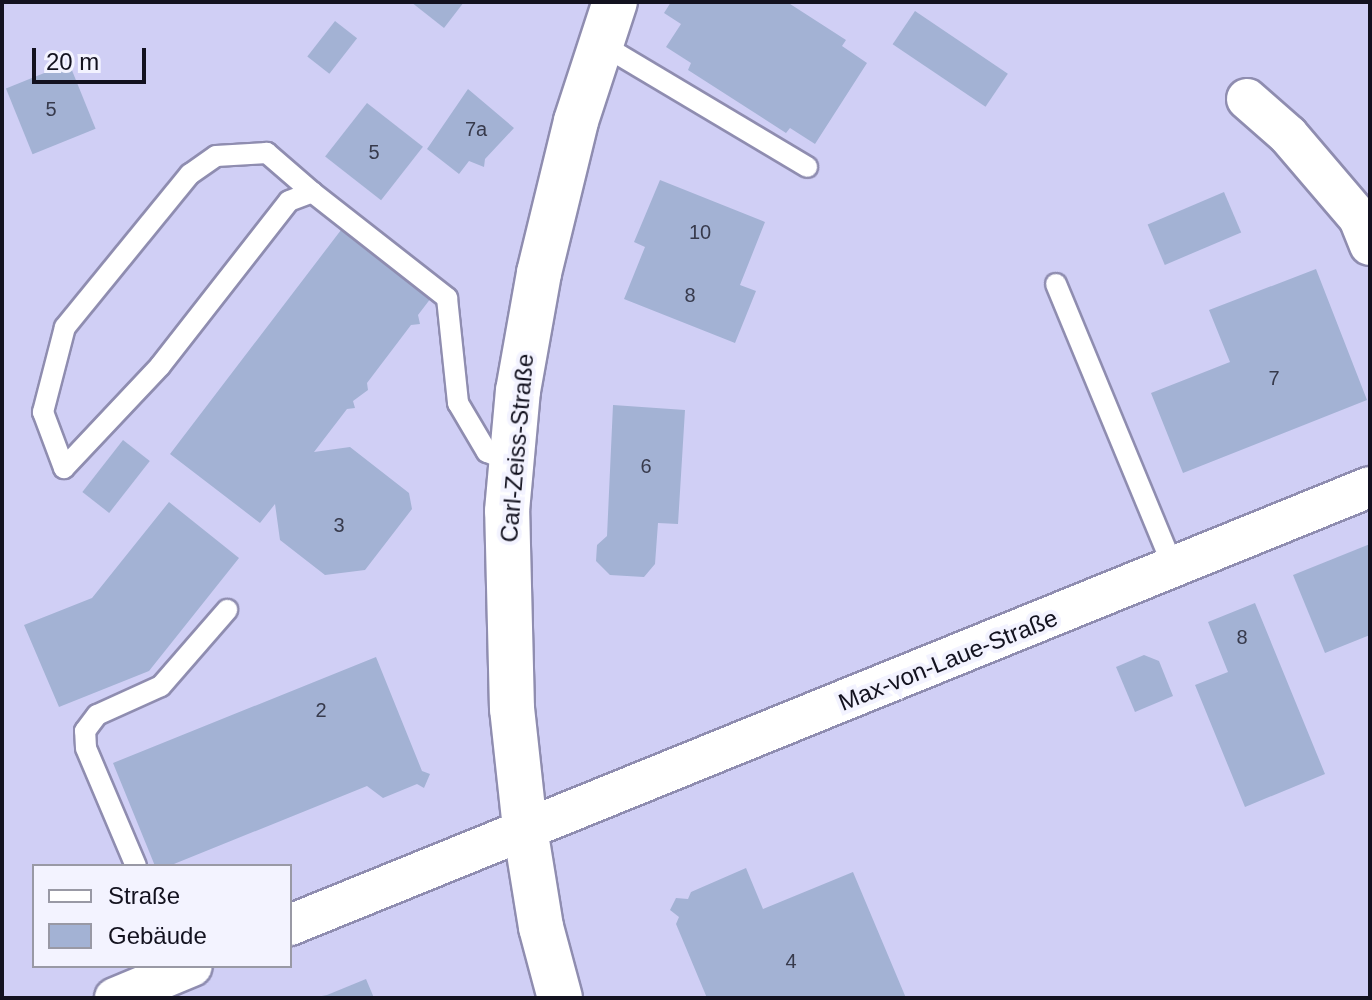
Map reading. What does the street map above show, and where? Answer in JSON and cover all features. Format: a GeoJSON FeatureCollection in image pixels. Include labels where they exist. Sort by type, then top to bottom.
{"type":"FeatureCollection","features":[{"type":"Feature","properties":{"kind":"street","name":"Carl-Zeiss-Straße"},"geometry":{"type":"LineString","coordinates":[[560,998],[541,927],[525,828],[512,709],[507,511],[511,461],[539,273],[615,2]]}},
{"type":"Feature","properties":{"kind":"street"},"geometry":{"type":"LineString","coordinates":[[1247,99],[1288,135],[1359,218],[1370,245]]}},
{"type":"Feature","properties":{"kind":"street","name":"Max-von-Laue-Straße"},"geometry":{"type":"LineString","coordinates":[[292,924],[1370,487]]}},
{"type":"Feature","properties":{"kind":"street"},"geometry":{"type":"LineString","coordinates":[[115,998],[183,968]]}},
{"type":"Feature","properties":{"kind":"lane"},"geometry":{"type":"LineString","coordinates":[[601,44],[807,167]]}},
{"type":"Feature","properties":{"kind":"lane"},"geometry":{"type":"LineString","coordinates":[[312,192],[289,201],[160,366],[64,468],[43,412],[65,327],[190,174],[216,156],[267,153],[447,298],[458,403],[487,452],[511,461]]}},
{"type":"Feature","properties":{"kind":"lane"},"geometry":{"type":"LineString","coordinates":[[1056,284],[1174,569]]}},
{"type":"Feature","properties":{"kind":"lane"},"geometry":{"type":"LineString","coordinates":[[135,864],[86,748],[85,731],[97,715],[161,686],[227,610]]}},
{"type":"Feature","properties":{"kind":"building"},"geometry":{"type":"Polygon","coordinates":[[[411,2],[464,2],[444,28],[411,2]]]}},
{"type":"Feature","properties":{"kind":"building"},"geometry":{"type":"Polygon","coordinates":[[[671,2],[787,2],[846,40],[842,46],[867,63],[815,144],[790,128],[786,133],[688,70],[691,63],[666,47],[681,24],[664,13],[671,2]]]}},
{"type":"Feature","properties":{"kind":"building"},"geometry":{"type":"Polygon","coordinates":[[[915,11],[1008,74],[985,107],[893,44],[915,11]]]}},
{"type":"Feature","properties":{"kind":"building"},"geometry":{"type":"Polygon","coordinates":[[[335,21],[357,38],[329,74],[307,56],[335,21]]]}},
{"type":"Feature","properties":{"kind":"building"},"geometry":{"type":"Polygon","coordinates":[[[69,63],[96,129],[33,154],[6,88],[69,63]]]}},
{"type":"Feature","properties":{"kind":"building"},"geometry":{"type":"Polygon","coordinates":[[[468,89],[514,128],[485,159],[484,167],[469,161],[459,174],[427,149],[468,89]]]}},
{"type":"Feature","properties":{"kind":"building"},"geometry":{"type":"Polygon","coordinates":[[[367,103],[423,147],[381,200],[325,157],[367,103]]]}},
{"type":"Feature","properties":{"kind":"building"},"geometry":{"type":"Polygon","coordinates":[[[660,180],[765,222],[740,285],[756,291],[735,343],[624,299],[645,247],[634,242],[660,180]]]}},
{"type":"Feature","properties":{"kind":"building"},"geometry":{"type":"Polygon","coordinates":[[[1224,192],[1241,233],[1165,265],[1148,224],[1224,192]]]}},
{"type":"Feature","properties":{"kind":"building"},"geometry":{"type":"Polygon","coordinates":[[[341,230],[431,298],[418,315],[420,324],[411,325],[367,383],[368,390],[353,401],[355,408],[347,409],[314,452],[350,447],[409,493],[412,509],[365,570],[325,575],[280,540],[275,504],[260,523],[170,454],[341,230]]]}},
{"type":"Feature","properties":{"kind":"building"},"geometry":{"type":"Polygon","coordinates":[[[1316,269],[1367,400],[1183,473],[1151,393],[1230,362],[1209,310],[1316,269]]]}},
{"type":"Feature","properties":{"kind":"building"},"geometry":{"type":"Polygon","coordinates":[[[613,405],[685,410],[678,524],[658,523],[655,564],[644,577],[610,575],[596,561],[597,545],[607,536],[613,405]]]}},
{"type":"Feature","properties":{"kind":"building"},"geometry":{"type":"Polygon","coordinates":[[[123,440],[150,461],[109,513],[82,492],[123,440]]]}},
{"type":"Feature","properties":{"kind":"building"},"geometry":{"type":"Polygon","coordinates":[[[169,502],[239,558],[149,671],[59,707],[24,625],[92,598],[169,502]]]}},
{"type":"Feature","properties":{"kind":"building"},"geometry":{"type":"Polygon","coordinates":[[[1370,544],[1370,635],[1325,653],[1293,575],[1370,544]]]}},
{"type":"Feature","properties":{"kind":"building"},"geometry":{"type":"Polygon","coordinates":[[[1255,603],[1325,774],[1245,807],[1195,685],[1228,672],[1208,622],[1255,603]]]}},
{"type":"Feature","properties":{"kind":"building"},"geometry":{"type":"Polygon","coordinates":[[[1144,655],[1159,661],[1173,696],[1135,712],[1116,667],[1144,655]]]}},
{"type":"Feature","properties":{"kind":"building"},"geometry":{"type":"Polygon","coordinates":[[[376,657],[422,771],[430,774],[424,788],[417,784],[383,798],[367,786],[174,864],[154,864],[113,763],[376,657]]]}},
{"type":"Feature","properties":{"kind":"building"},"geometry":{"type":"Polygon","coordinates":[[[746,868],[763,909],[853,872],[906,998],[707,998],[676,924],[679,917],[670,910],[676,898],[688,899],[691,892],[746,868]]]}},
{"type":"Feature","properties":{"kind":"building"},"geometry":{"type":"Polygon","coordinates":[[[366,979],[374,998],[311,998],[327,995],[366,979]]]}}]}
